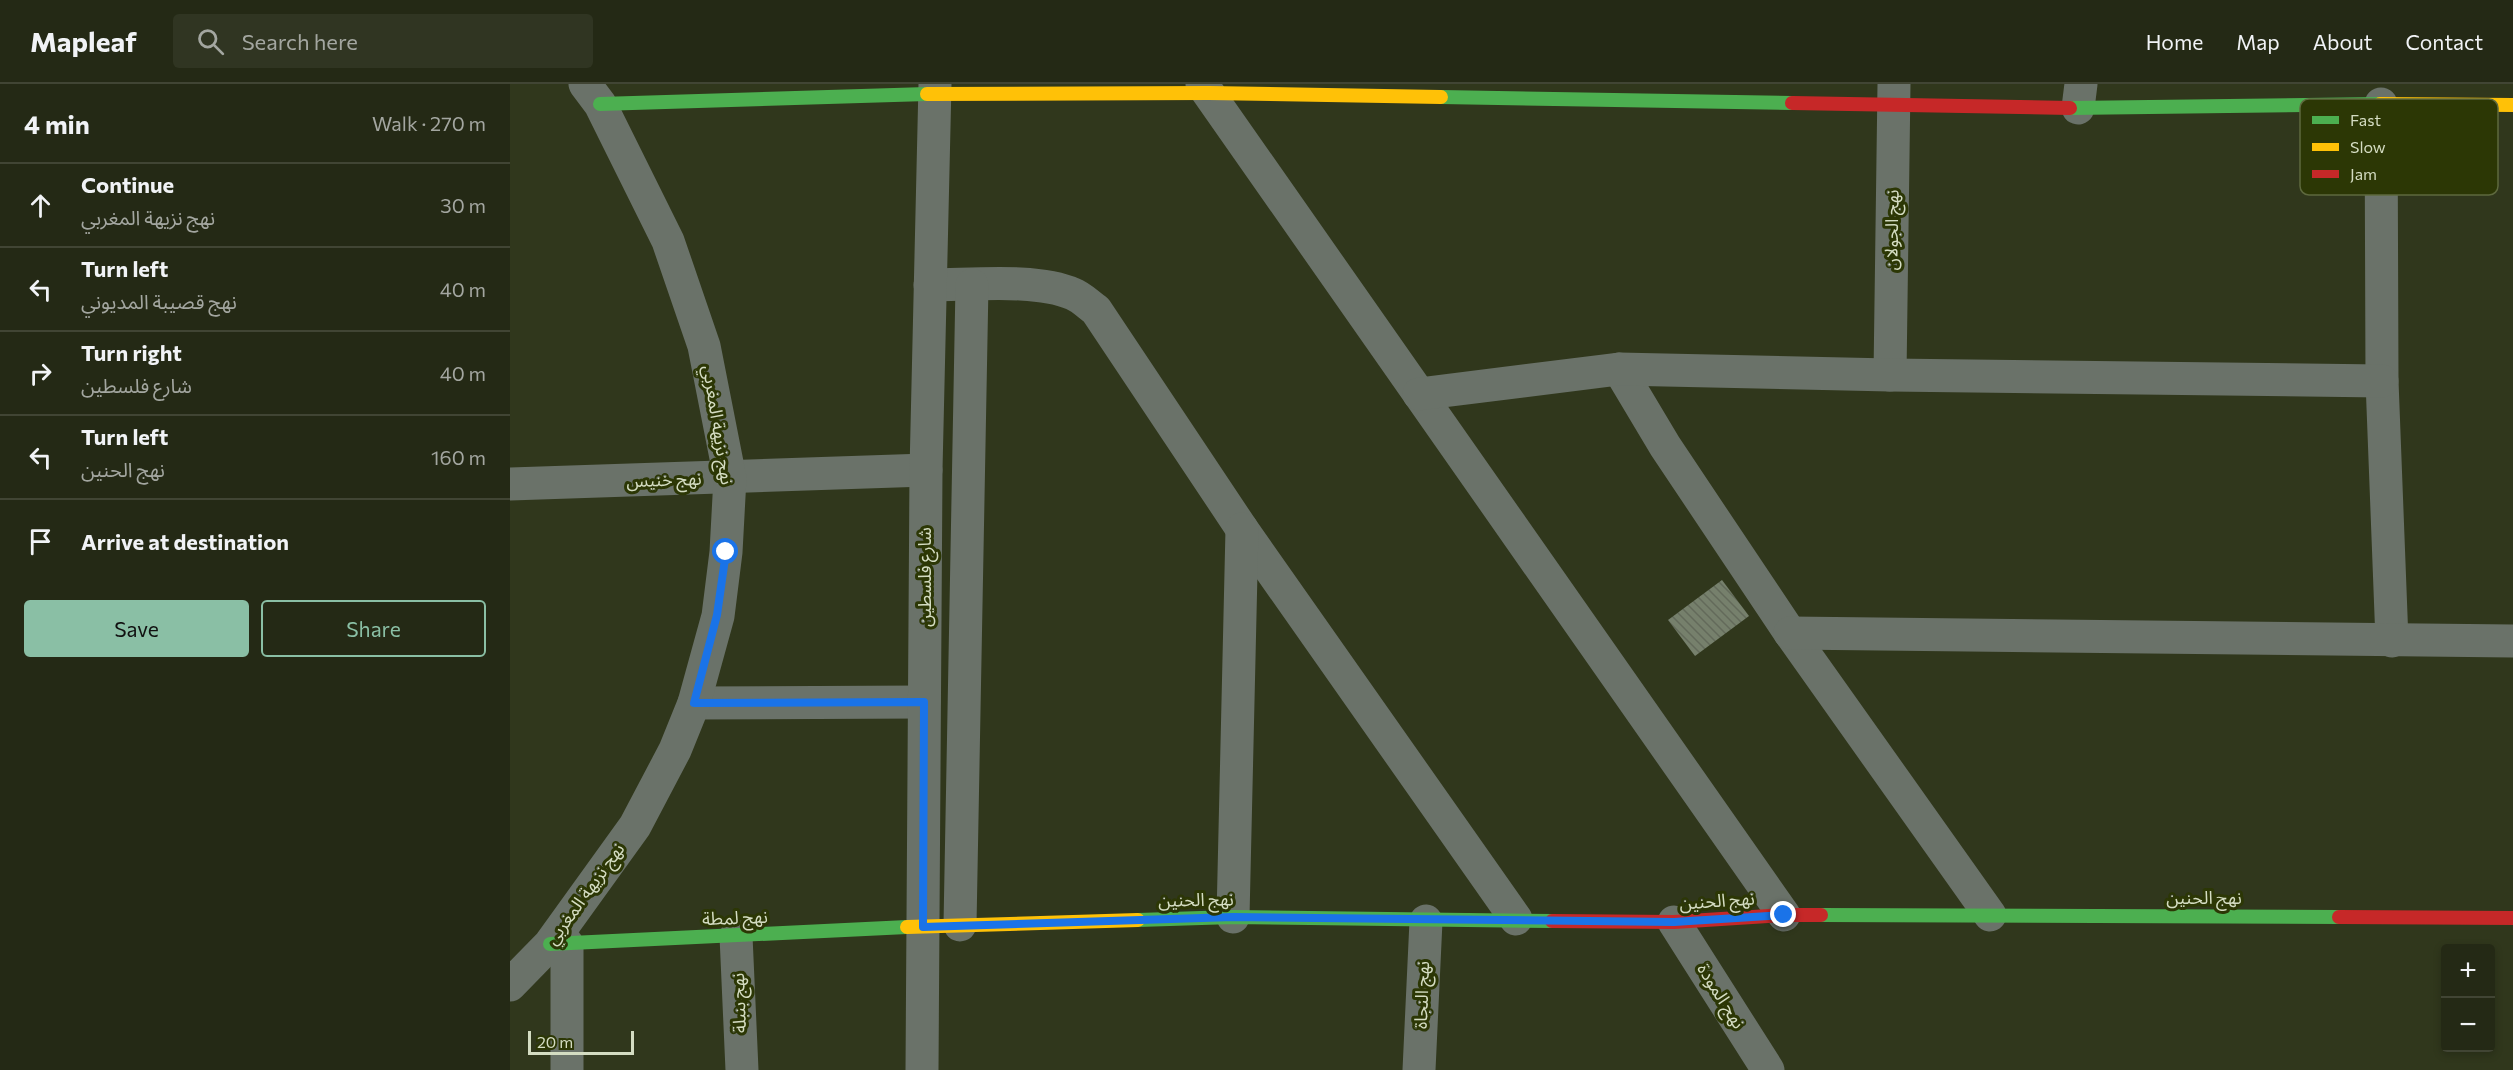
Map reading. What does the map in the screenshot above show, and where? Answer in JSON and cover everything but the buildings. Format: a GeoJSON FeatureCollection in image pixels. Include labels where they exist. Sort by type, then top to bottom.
{"type":"FeatureCollection","features":[{"type":"Feature","properties":{"kind":"street"},"geometry":{"type":"LineString","coordinates":[[593,94],[935,89],[1206,89],[2079,96],[2276,95],[2323,99]]}},
{"type":"Feature","properties":{"kind":"street","name":"شارع فلسطين"},"geometry":{"type":"LineString","coordinates":[[922,1070],[926,470],[935,89]]}},
{"type":"Feature","properties":{"kind":"street"},"geometry":{"type":"LineString","coordinates":[[1206,89],[1784,915]]}},
{"type":"Feature","properties":{"kind":"street","name":"نهج نزيهة المغربي"},"geometry":{"type":"LineString","coordinates":[[510,985],[558,944],[635,826],[675,750],[694,703],[717,615],[726,552],[730,478],[704,346],[668,241],[593,94]]}},
{"type":"Feature","properties":{"kind":"street","name":"نهج الجولان"},"geometry":{"type":"LineString","coordinates":[[1890,375],[1894,94]]}},
{"type":"Feature","properties":{"kind":"street"},"geometry":{"type":"LineString","coordinates":[[2498,105],[2513,105]]}},
{"type":"Feature","properties":{"kind":"street"},"geometry":{"type":"LineString","coordinates":[[2381,195],[2382,381],[2392,641]]}},
{"type":"Feature","properties":{"kind":"street"},"geometry":{"type":"LineString","coordinates":[[930,285],[1028,285],[1056,288],[1076,294],[1096,310],[1242,529],[1516,919]]}},
{"type":"Feature","properties":{"kind":"street"},"geometry":{"type":"LineString","coordinates":[[960,925],[972,285]]}},
{"type":"Feature","properties":{"kind":"street"},"geometry":{"type":"LineString","coordinates":[[1419,394],[1619,369],[2382,381]]}},
{"type":"Feature","properties":{"kind":"street"},"geometry":{"type":"LineString","coordinates":[[1619,369],[1665,446],[1790,633],[1990,915]]}},
{"type":"Feature","properties":{"kind":"street","name":"نهج خنيس"},"geometry":{"type":"LineString","coordinates":[[510,484],[926,470]]}},
{"type":"Feature","properties":{"kind":"street"},"geometry":{"type":"LineString","coordinates":[[1233,917],[1242,529]]}},
{"type":"Feature","properties":{"kind":"street"},"geometry":{"type":"LineString","coordinates":[[1790,633],[2513,641]]}},
{"type":"Feature","properties":{"kind":"street"},"geometry":{"type":"LineString","coordinates":[[694,703],[924,702]]}},
{"type":"Feature","properties":{"kind":"street","name":"نهج الحنين"},"geometry":{"type":"LineString","coordinates":[[923,927],[1233,917],[1426,921],[1516,919],[1674,922],[1784,915],[2513,918]]}},
{"type":"Feature","properties":{"kind":"street","name":"نهج النجاة"},"geometry":{"type":"LineString","coordinates":[[1419,1070],[1426,921]]}},
{"type":"Feature","properties":{"kind":"street","name":"نهج المودة"},"geometry":{"type":"LineString","coordinates":[[1674,922],[1768,1070]]}},
{"type":"Feature","properties":{"kind":"street","name":"نهج لمطة"},"geometry":{"type":"LineString","coordinates":[[558,944],[923,927]]}},
{"type":"Feature","properties":{"kind":"street","name":"نهج بنبلة"},"geometry":{"type":"LineString","coordinates":[[736,936],[742,1070]]}},
{"type":"Feature","properties":{"kind":"street"},"geometry":{"type":"LineString","coordinates":[[558,944],[567,1070]]}},
{"type":"Feature","properties":{"kind":"traffic: fast"},"geometry":{"type":"LineString","coordinates":[[600,104],[927,94]]}},
{"type":"Feature","properties":{"kind":"traffic: fast"},"geometry":{"type":"LineString","coordinates":[[1441,97],[1792,103]]}},
{"type":"Feature","properties":{"kind":"traffic: fast"},"geometry":{"type":"LineString","coordinates":[[2070,108],[2300,105]]}},
{"type":"Feature","properties":{"kind":"traffic: fast"},"geometry":{"type":"LineString","coordinates":[[1821,915],[2339,917]]}},
{"type":"Feature","properties":{"kind":"traffic: fast"},"geometry":{"type":"LineString","coordinates":[[1138,920],[1233,917],[1552,921]]}},
{"type":"Feature","properties":{"kind":"traffic: fast"},"geometry":{"type":"LineString","coordinates":[[550,944],[907,927]]}},
{"type":"Feature","properties":{"kind":"traffic: slow"},"geometry":{"type":"LineString","coordinates":[[927,94],[1209,93],[1441,97]]}},
{"type":"Feature","properties":{"kind":"traffic: slow"},"geometry":{"type":"LineString","coordinates":[[2498,105],[2513,105]]}},
{"type":"Feature","properties":{"kind":"traffic: slow"},"geometry":{"type":"LineString","coordinates":[[907,927],[1138,920]]}},
{"type":"Feature","properties":{"kind":"traffic: jam"},"geometry":{"type":"LineString","coordinates":[[1792,103],[2070,108]]}},
{"type":"Feature","properties":{"kind":"traffic: jam"},"geometry":{"type":"LineString","coordinates":[[1552,921],[1674,922],[1821,915]]}},
{"type":"Feature","properties":{"kind":"traffic: jam"},"geometry":{"type":"LineString","coordinates":[[2339,917],[2513,918]]}},
{"type":"Feature","properties":{"kind":"route"},"geometry":{"type":"LineString","coordinates":[[726,552],[717,615],[694,703],[924,702],[923,927],[1233,917],[1426,921],[1516,919],[1674,922],[1784,915]]}}]}
